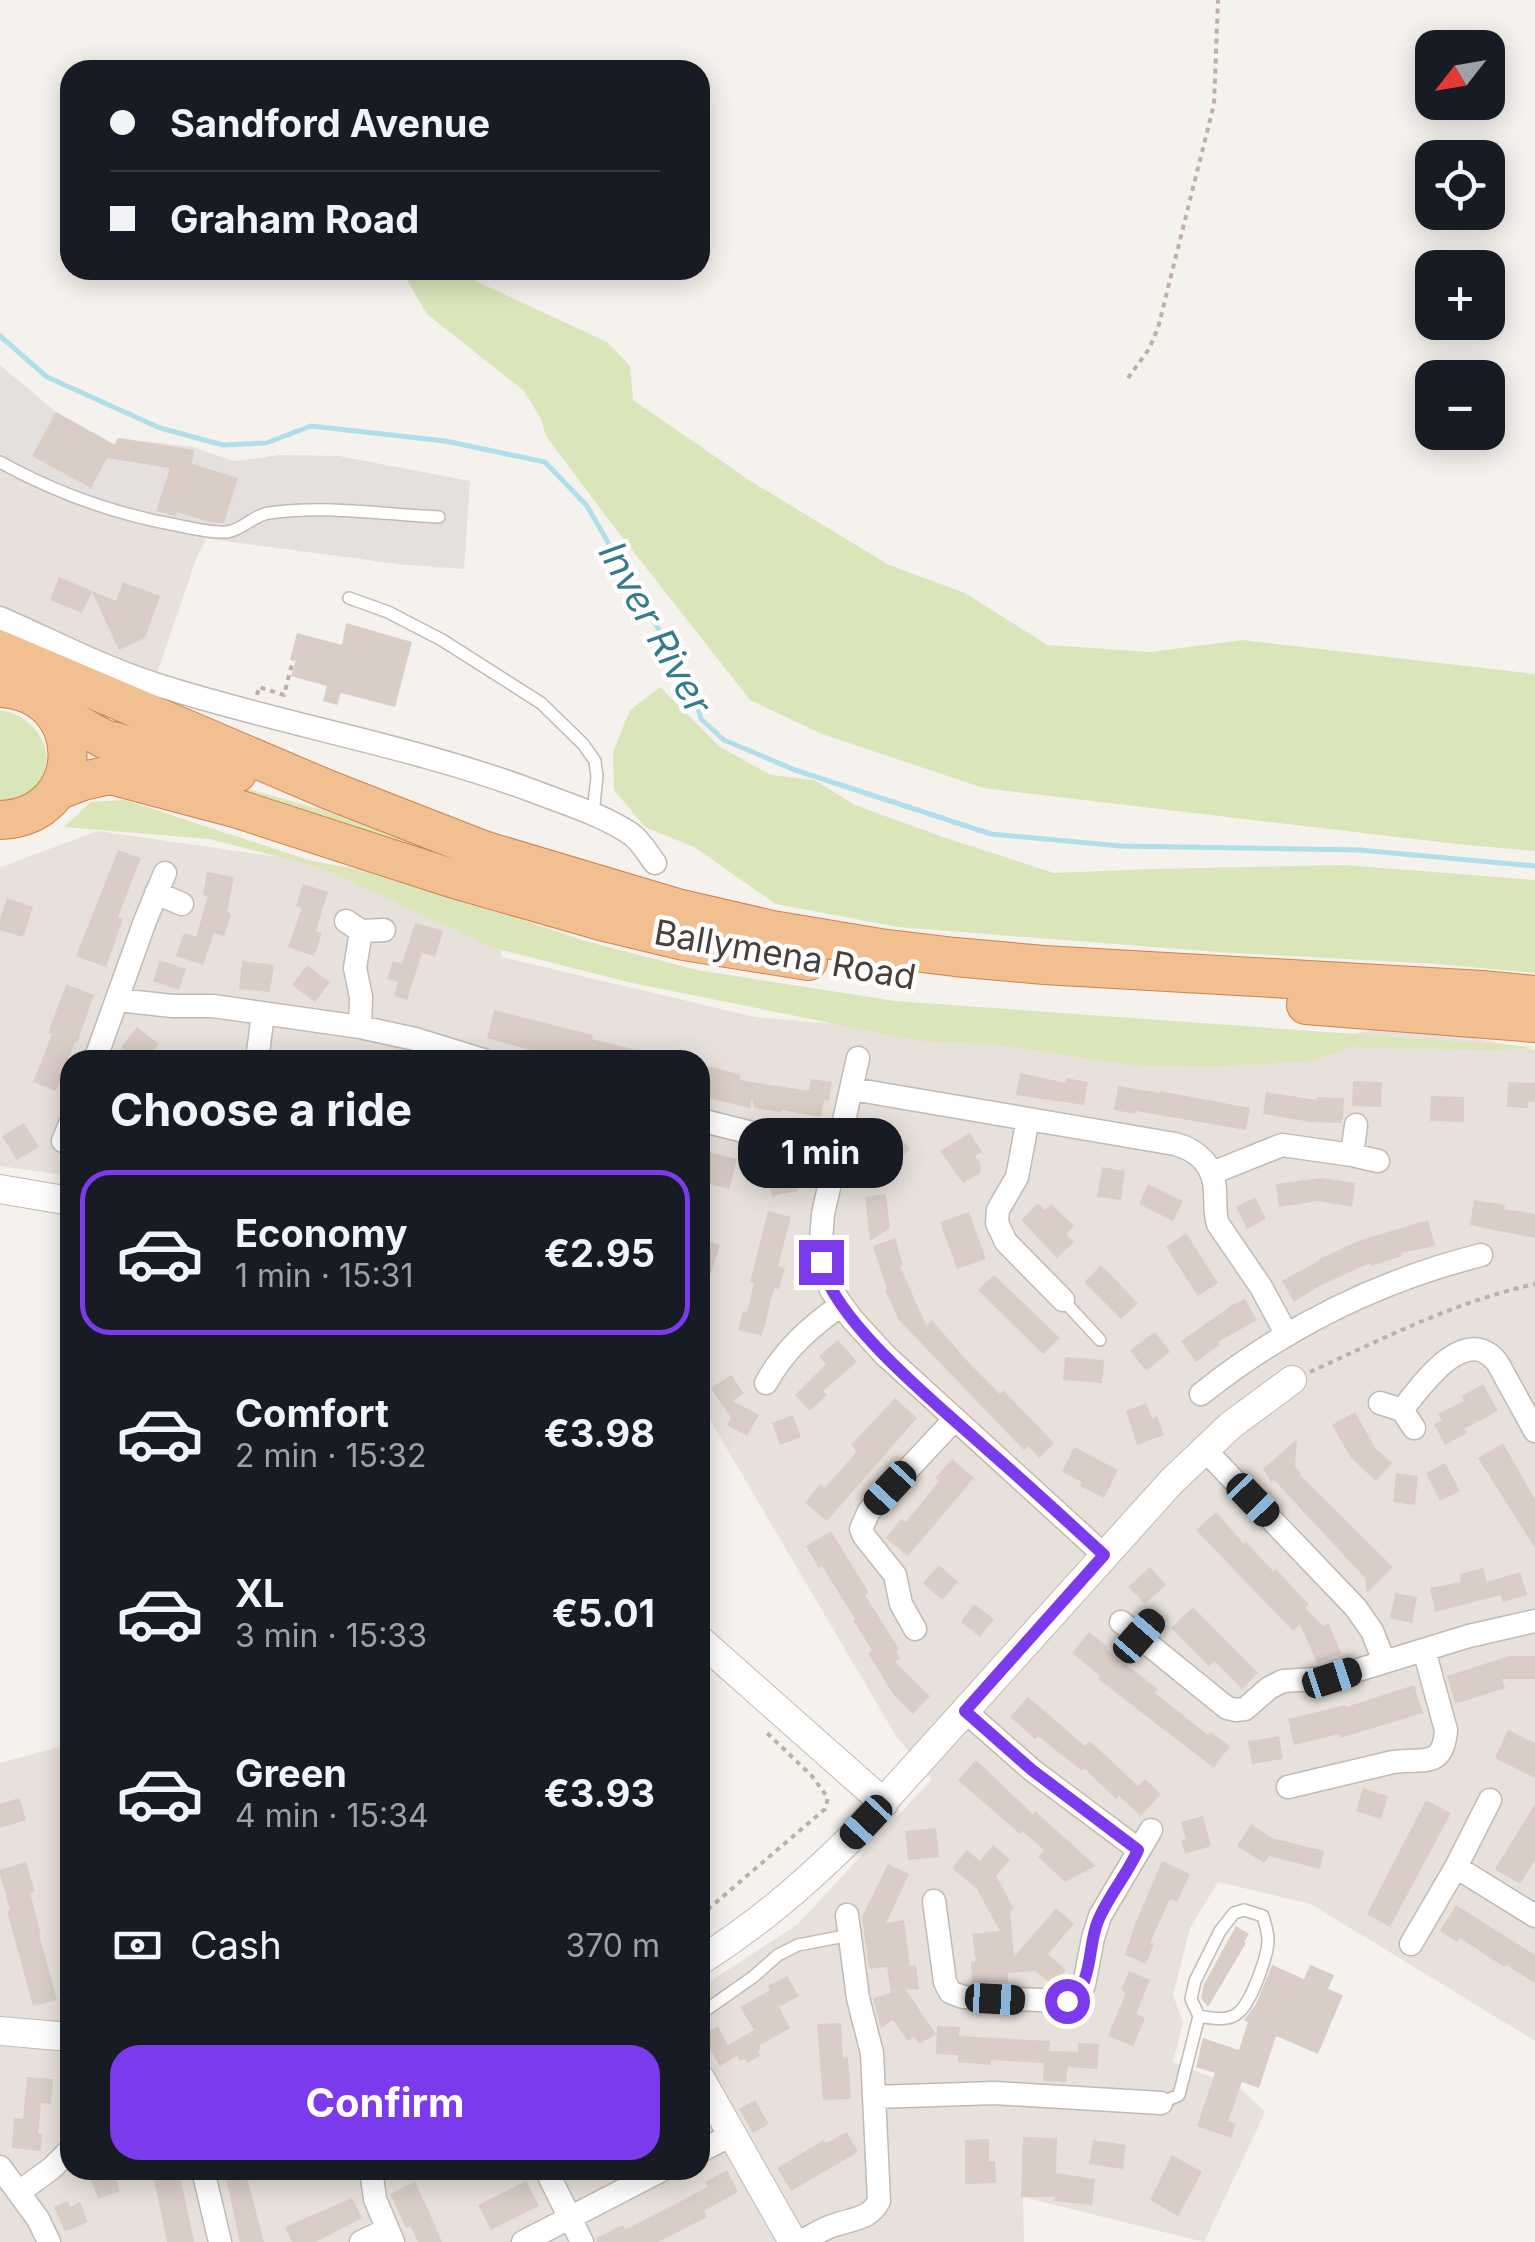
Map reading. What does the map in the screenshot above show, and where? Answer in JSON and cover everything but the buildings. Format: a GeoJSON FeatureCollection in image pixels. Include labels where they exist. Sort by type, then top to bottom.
{"type":"FeatureCollection","features":[{"type":"Feature","properties":{"kind":"highway","name":"Ballymena Road"},"geometry":{"type":"LineString","coordinates":[[0,650],[117,685],[329,790],[483,850],[676,908],[772,930],[880,948],[1044,964],[1535,995]]}},
{"type":"Feature","properties":{"kind":"highway"},"geometry":{"type":"LineString","coordinates":[[0,688],[35,696],[104,739],[304,792],[483,850]]}},
{"type":"Feature","properties":{"kind":"highway"},"geometry":{"type":"LineString","coordinates":[[52,710],[63,728],[68,748],[67,770],[58,790]]}},
{"type":"Feature","properties":{"kind":"highway","name":"Ballymena Road"},"geometry":{"type":"LineString","coordinates":[[0,820],[25,817],[44,806],[58,790],[110,775],[238,810],[451,878],[684,941],[949,982],[1535,1024]]}},
{"type":"Feature","properties":{"kind":"street","name":"Ballymena Road"},"geometry":{"type":"LineString","coordinates":[[0,618],[117,685],[156,685],[482,772],[593,814],[635,836],[655,863]]}},
{"type":"Feature","properties":{"kind":"street"},"geometry":{"type":"LineString","coordinates":[[99,1050],[160,883],[182,904]]}},
{"type":"Feature","properties":{"kind":"street"},"geometry":{"type":"LineString","coordinates":[[360,1027],[361,998],[355,968],[364,927]]}},
{"type":"Feature","properties":{"kind":"street"},"geometry":{"type":"LineString","coordinates":[[118,1000],[213,1006],[360,1027],[412,1050]]}},
{"type":"Feature","properties":{"kind":"street"},"geometry":{"type":"LineString","coordinates":[[259,1050],[264,1014]]}},
{"type":"Feature","properties":{"kind":"street"},"geometry":{"type":"LineString","coordinates":[[858,1058],[823,1214],[820,1240],[827,1284],[885,1355],[1104,1555]]}},
{"type":"Feature","properties":{"kind":"street"},"geometry":{"type":"LineString","coordinates":[[852,1089],[1183,1146],[1198,1154],[1212,1173],[1216,1220],[1286,1335]]}},
{"type":"Feature","properties":{"kind":"street"},"geometry":{"type":"LineString","coordinates":[[1028,1119],[1017,1177],[997,1212],[998,1226],[1006,1242],[1063,1300]]}},
{"type":"Feature","properties":{"kind":"street"},"geometry":{"type":"LineString","coordinates":[[710,1122],[839,1148]]}},
{"type":"Feature","properties":{"kind":"street"},"geometry":{"type":"LineString","coordinates":[[1352,1155],[1356,1125]]}},
{"type":"Feature","properties":{"kind":"street"},"geometry":{"type":"LineString","coordinates":[[1212,1173],[1282,1145],[1378,1161]]}},
{"type":"Feature","properties":{"kind":"street"},"geometry":{"type":"LineString","coordinates":[[0,1189],[60,1199]]}},
{"type":"Feature","properties":{"kind":"street"},"geometry":{"type":"LineString","coordinates":[[1201,1394],[1248,1357],[1286,1335],[1360,1296],[1468,1253]]}},
{"type":"Feature","properties":{"kind":"street"},"geometry":{"type":"LineString","coordinates":[[766,1383],[783,1354],[841,1305]]}},
{"type":"Feature","properties":{"kind":"street"},"geometry":{"type":"LineString","coordinates":[[1398,1414],[1437,1367],[1463,1351],[1477,1349],[1489,1353],[1497,1362],[1535,1431]]}},
{"type":"Feature","properties":{"kind":"street"},"geometry":{"type":"LineString","coordinates":[[710,1954],[804,1885],[1204,1448],[1243,1414],[1292,1380]]}},
{"type":"Feature","properties":{"kind":"street"},"geometry":{"type":"LineString","coordinates":[[915,1628],[901,1604],[895,1575],[862,1528],[869,1511],[954,1420]]}},
{"type":"Feature","properties":{"kind":"street"},"geometry":{"type":"LineString","coordinates":[[1204,1448],[1356,1608],[1372,1630],[1384,1661]]}},
{"type":"Feature","properties":{"kind":"street"},"geometry":{"type":"LineString","coordinates":[[1138,1626],[1227,1708],[1236,1710],[1245,1708],[1283,1681],[1332,1678],[1535,1620]]}},
{"type":"Feature","properties":{"kind":"street"},"geometry":{"type":"LineString","coordinates":[[710,1649],[884,1802]]}},
{"type":"Feature","properties":{"kind":"street"},"geometry":{"type":"LineString","coordinates":[[1288,1787],[1393,1762],[1432,1760],[1440,1753],[1446,1730],[1424,1650]]}},
{"type":"Feature","properties":{"kind":"street"},"geometry":{"type":"LineString","coordinates":[[944,1915],[946,1984],[954,1995],[1067,2001],[1082,1988],[1098,1922],[1145,1840],[1032,1770],[965,1711]]}},
{"type":"Feature","properties":{"kind":"street"},"geometry":{"type":"LineString","coordinates":[[1411,1944],[1490,1800]]}},
{"type":"Feature","properties":{"kind":"street"},"geometry":{"type":"LineString","coordinates":[[1456,1867],[1535,1916]]}},
{"type":"Feature","properties":{"kind":"street"},"geometry":{"type":"LineString","coordinates":[[710,2096],[797,2242],[866,2217],[874,2210],[880,2201],[872,2053],[858,1998],[849,1925]]}},
{"type":"Feature","properties":{"kind":"street"},"geometry":{"type":"LineString","coordinates":[[0,2031],[60,2036]]}},
{"type":"Feature","properties":{"kind":"street"},"geometry":{"type":"LineString","coordinates":[[875,2096],[995,2093],[1161,2103]]}},
{"type":"Feature","properties":{"kind":"street"},"geometry":{"type":"LineString","coordinates":[[710,2146],[732,2135]]}},
{"type":"Feature","properties":{"kind":"street"},"geometry":{"type":"LineString","coordinates":[[19,2192],[60,2160]]}},
{"type":"Feature","properties":{"kind":"street"},"geometry":{"type":"LineString","coordinates":[[0,2167],[38,2219],[49,2242]]}},
{"type":"Feature","properties":{"kind":"street"},"geometry":{"type":"LineString","coordinates":[[205,2180],[220,2242]]}},
{"type":"Feature","properties":{"kind":"street"},"geometry":{"type":"LineString","coordinates":[[360,2242],[390,2236],[373,2180]]}},
{"type":"Feature","properties":{"kind":"street"},"geometry":{"type":"LineString","coordinates":[[551,2180],[582,2242]]}},
{"type":"Feature","properties":{"kind":"street"},"geometry":{"type":"LineString","coordinates":[[522,2242],[642,2180]]}},
{"type":"Feature","properties":{"kind":"lane"},"geometry":{"type":"LineString","coordinates":[[0,462],[65,494],[141,518],[196,529],[226,532],[260,515],[325,508],[438,517]]}},
{"type":"Feature","properties":{"kind":"lane"},"geometry":{"type":"LineString","coordinates":[[349,598],[388,612],[442,640],[542,703],[595,761],[598,776],[593,814]]}},
{"type":"Feature","properties":{"kind":"lane"},"geometry":{"type":"LineString","coordinates":[[1063,1300],[1100,1340]]}},
{"type":"Feature","properties":{"kind":"lane"},"geometry":{"type":"LineString","coordinates":[[1161,2103],[1179,2095],[1199,2016],[1191,1999],[1195,1982],[1220,1930],[1234,1913],[1244,1910],[1263,1916],[1268,1938],[1266,1960],[1238,2014],[1223,2019],[1199,2016]]}},
{"type":"Feature","properties":{"kind":"lane"},"geometry":{"type":"LineString","coordinates":[[710,2007],[778,1955],[849,1925]]}},
{"type":"Feature","properties":{"kind":"path"},"geometry":{"type":"LineString","coordinates":[[1128,378],[1149,349],[1158,328],[1208,132],[1216,84],[1218,0]]}},
{"type":"Feature","properties":{"kind":"path"},"geometry":{"type":"LineString","coordinates":[[252,713],[259,688],[284,694],[293,660]]}},
{"type":"Feature","properties":{"kind":"path"},"geometry":{"type":"LineString","coordinates":[[1292,1380],[1387,1336],[1499,1292],[1535,1284]]}},
{"type":"Feature","properties":{"kind":"path"},"geometry":{"type":"LineString","coordinates":[[710,1907],[825,1808],[828,1798],[812,1776],[762,1728]]}},
{"type":"Feature","properties":{"kind":"shaded area"},"geometry":{"type":"Polygon","coordinates":[[[0,365],[56,412],[114,444],[118,438],[192,447],[234,461],[280,455],[339,456],[470,481],[464,569],[140,530],[40,490],[0,471],[0,365]]]}},
{"type":"Feature","properties":{"kind":"shaded area"},"geometry":{"type":"Polygon","coordinates":[[[0,471],[140,530],[206,539],[157,674],[0,611],[0,471]]]}},
{"type":"Feature","properties":{"kind":"shaded area"},"geometry":{"type":"Polygon","coordinates":[[[98,831],[375,871],[493,908],[502,957],[755,1017],[1204,1057],[1406,1025],[1535,1050],[1535,2041],[1311,1904],[1218,1882],[1190,1928],[1173,1995],[1183,2022],[1173,2062],[1240,2088],[1265,2112],[1204,2242],[1023,2197],[1024,2242],[801,2242],[710,2078],[710,1981],[798,1924],[932,1779],[896,1736],[710,1420],[710,1050],[60,1050],[60,1175],[0,1166],[0,867],[98,831]]]}},
{"type":"Feature","properties":{"kind":"shaded area"},"geometry":{"type":"Polygon","coordinates":[[[60,1747],[60,2180],[710,2180],[710,2107],[785,2242],[0,2242],[0,1763],[60,1747]]]}},
{"type":"Feature","properties":{"kind":"green space"},"geometry":{"type":"Polygon","coordinates":[[[407,280],[474,280],[607,342],[630,366],[633,400],[752,482],[889,565],[965,593],[1047,645],[1150,652],[1243,640],[1535,674],[1535,851],[983,788],[822,734],[750,700],[546,436],[524,391],[427,314],[407,280]]]}},
{"type":"Feature","properties":{"kind":"green space"},"geometry":{"type":"Polygon","coordinates":[[[660,687],[720,747],[771,775],[814,780],[855,805],[1054,873],[1344,865],[1535,880],[1535,973],[898,927],[776,904],[694,847],[645,827],[614,790],[613,752],[630,710],[660,687]]]}},
{"type":"Feature","properties":{"kind":"green space"},"geometry":{"type":"Polygon","coordinates":[[[0,710],[27,722],[43,742],[46,755],[40,780],[30,792],[0,804],[0,710]]]}},
{"type":"Feature","properties":{"kind":"green space"},"geometry":{"type":"Polygon","coordinates":[[[185,771],[340,815],[565,888],[398,846],[185,771]]]}},
{"type":"Feature","properties":{"kind":"green space"},"geometry":{"type":"Polygon","coordinates":[[[125,800],[309,860],[361,871],[585,941],[697,970],[895,1001],[1535,1047],[1351,1047],[1311,1061],[1216,1066],[1131,1065],[994,1044],[920,1041],[632,983],[494,948],[322,868],[210,839],[64,827],[91,802],[125,800]]]}},
{"type":"Feature","properties":{"kind":"waterway","name":"Inver River"},"geometry":{"type":"LineString","coordinates":[[0,336],[47,377],[160,428],[223,445],[266,443],[311,426],[445,441],[545,462],[587,506],[692,687],[701,719],[724,740],[795,770],[991,834],[1120,846],[1360,850],[1535,866]]}},
{"type":"Feature","properties":{"kind":"route"},"geometry":{"type":"LineString","coordinates":[[821,1262],[831,1290],[868,1337],[1104,1555],[965,1711],[1032,1770],[1138,1850],[1098,1922],[1082,1988],[1067,2001]]}}]}
